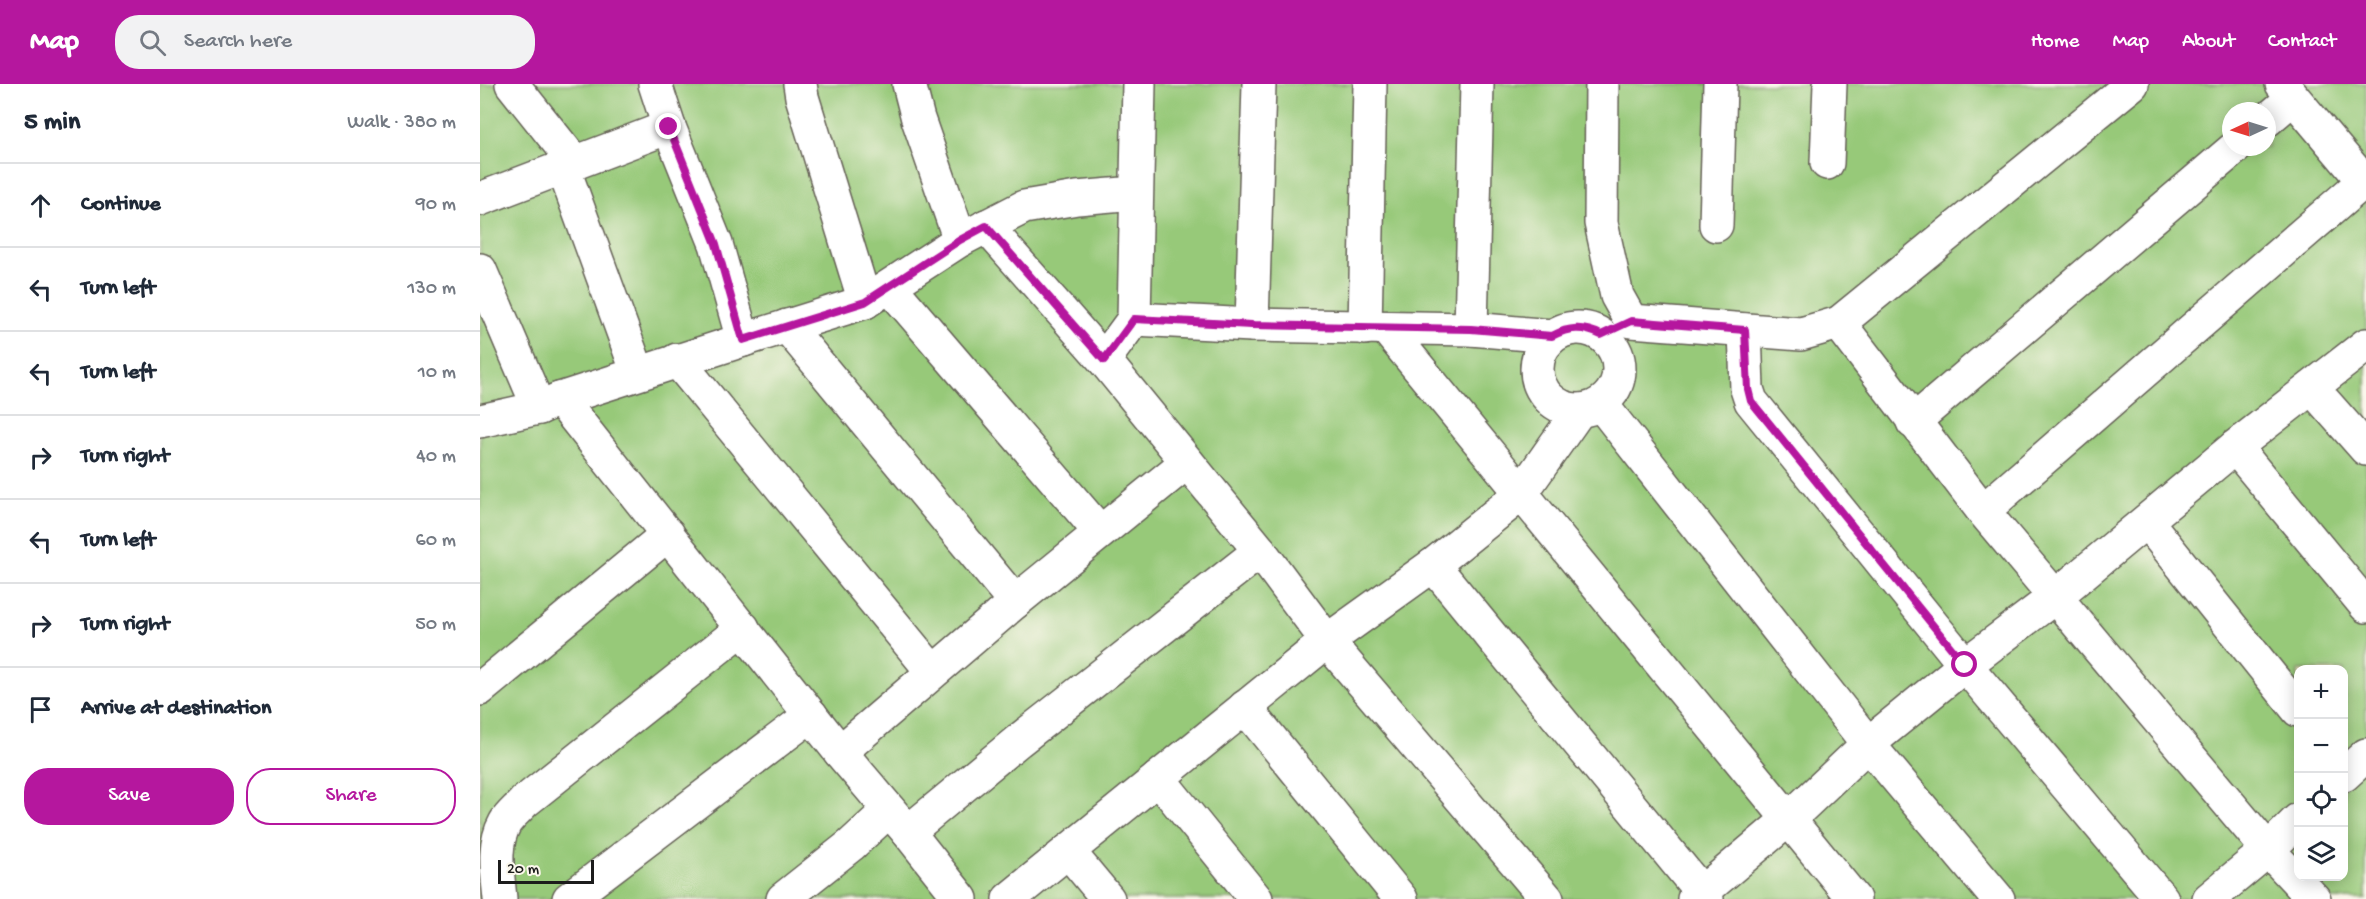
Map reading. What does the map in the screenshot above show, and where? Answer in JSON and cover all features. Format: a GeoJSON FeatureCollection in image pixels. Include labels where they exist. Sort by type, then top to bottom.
{"type":"FeatureCollection","features":[{"type":"Feature","properties":{"kind":"street"},"geometry":{"type":"LineString","coordinates":[[512,84],[569,165],[638,373]]}},
{"type":"Feature","properties":{"kind":"street"},"geometry":{"type":"LineString","coordinates":[[655,84],[669,127],[716,244],[743,340]]}},
{"type":"Feature","properties":{"kind":"street"},"geometry":{"type":"LineString","coordinates":[[800,84],[802,97],[877,294],[1100,532]]}},
{"type":"Feature","properties":{"kind":"street"},"geometry":{"type":"LineString","coordinates":[[909,84],[918,119],[973,233],[1104,360],[1260,550],[1327,641],[1547,899]]}},
{"type":"Feature","properties":{"kind":"street"},"geometry":{"type":"LineString","coordinates":[[1104,360],[1134,319],[1138,84]]}},
{"type":"Feature","properties":{"kind":"street"},"geometry":{"type":"LineString","coordinates":[[1252,325],[1259,84]]}},
{"type":"Feature","properties":{"kind":"street"},"geometry":{"type":"LineString","coordinates":[[1370,84],[1375,328],[1520,495],[1790,818],[1854,899]]}},
{"type":"Feature","properties":{"kind":"street"},"geometry":{"type":"LineString","coordinates":[[1471,329],[1477,84]]}},
{"type":"Feature","properties":{"kind":"street"},"geometry":{"type":"LineString","coordinates":[[1602,84],[1601,223],[1617,296],[1631,321]]}},
{"type":"Feature","properties":{"kind":"street"},"geometry":{"type":"LineString","coordinates":[[1716,225],[1720,84]]}},
{"type":"Feature","properties":{"kind":"street"},"geometry":{"type":"LineString","coordinates":[[1827,163],[1830,84]]}},
{"type":"Feature","properties":{"kind":"street"},"geometry":{"type":"LineString","coordinates":[[1601,335],[1631,321],[1801,334],[1839,323],[2132,84]]}},
{"type":"Feature","properties":{"kind":"street"},"geometry":{"type":"LineString","coordinates":[[1983,511],[2365,183],[2288,91],[2276,108]]}},
{"type":"Feature","properties":{"kind":"street"},"geometry":{"type":"LineString","coordinates":[[480,199],[669,127]]}},
{"type":"Feature","properties":{"kind":"street"},"geometry":{"type":"LineString","coordinates":[[1913,422],[2225,156]]}},
{"type":"Feature","properties":{"kind":"street"},"geometry":{"type":"LineString","coordinates":[[480,420],[549,404],[877,294],[973,233],[1024,207],[1077,198],[1136,193]]}},
{"type":"Feature","properties":{"kind":"street"},"geometry":{"type":"LineString","coordinates":[[480,270],[549,404],[668,534],[840,752],[961,899]]}},
{"type":"Feature","properties":{"kind":"street"},"geometry":{"type":"LineString","coordinates":[[1134,319],[1252,325],[1471,329],[1552,336]]}},
{"type":"Feature","properties":{"kind":"street"},"geometry":{"type":"LineString","coordinates":[[1839,323],[1983,511],[2268,850],[2314,899]]}},
{"type":"Feature","properties":{"kind":"street"},"geometry":{"type":"LineString","coordinates":[[787,326],[1015,602]]}},
{"type":"Feature","properties":{"kind":"street"},"geometry":{"type":"LineString","coordinates":[[1009,899],[1327,641],[1433,565],[1520,495],[1590,408],[1611,394],[1617,383],[1619,369],[1617,356],[1601,335],[1589,329],[1563,330],[1552,336],[1542,348],[1537,362],[1537,377],[1542,391],[1551,402],[1564,409],[1590,408]]}},
{"type":"Feature","properties":{"kind":"street"},"geometry":{"type":"LineString","coordinates":[[1745,330],[1748,389],[1751,401],[1965,665],[2162,899]]}},
{"type":"Feature","properties":{"kind":"street"},"geometry":{"type":"LineString","coordinates":[[1433,565],[1701,897],[1869,744],[1965,665],[2056,596],[2235,447],[2366,345]]}},
{"type":"Feature","properties":{"kind":"street"},"geometry":{"type":"LineString","coordinates":[[676,360],[932,671]]}},
{"type":"Feature","properties":{"kind":"street"},"geometry":{"type":"LineString","coordinates":[[2312,388],[2366,449]]}},
{"type":"Feature","properties":{"kind":"street"},"geometry":{"type":"LineString","coordinates":[[1590,408],[1998,899]]}},
{"type":"Feature","properties":{"kind":"street"},"geometry":{"type":"LineString","coordinates":[[2235,447],[2366,606]]}},
{"type":"Feature","properties":{"kind":"street"},"geometry":{"type":"LineString","coordinates":[[840,752],[932,671],[1187,462]]}},
{"type":"Feature","properties":{"kind":"street"},"geometry":{"type":"LineString","coordinates":[[2146,522],[2294,705]]}},
{"type":"Feature","properties":{"kind":"street"},"geometry":{"type":"LineString","coordinates":[[480,689],[668,534]]}},
{"type":"Feature","properties":{"kind":"street"},"geometry":{"type":"LineString","coordinates":[[788,897],[851,845],[899,821],[1018,741],[1260,550]]}},
{"type":"Feature","properties":{"kind":"street"},"geometry":{"type":"LineString","coordinates":[[500,899],[497,868],[498,838],[506,821],[525,802],[743,628]]}},
{"type":"Feature","properties":{"kind":"street"},"geometry":{"type":"LineString","coordinates":[[1245,708],[1401,899]]}},
{"type":"Feature","properties":{"kind":"street"},"geometry":{"type":"LineString","coordinates":[[569,899],[811,714]]}},
{"type":"Feature","properties":{"kind":"street"},"geometry":{"type":"LineString","coordinates":[[1158,778],[1256,899]]}},
{"type":"Feature","properties":{"kind":"street"},"geometry":{"type":"LineString","coordinates":[[2209,899],[2268,850],[2294,824]]}},
{"type":"Feature","properties":{"kind":"street"},"geometry":{"type":"LineString","coordinates":[[1068,851],[1108,899]]}},
{"type":"Feature","properties":{"kind":"green space"},"geometry":{"type":"Polygon","coordinates":[[[480,84],[2366,84],[2366,899],[480,899],[480,84]]]}},
{"type":"Feature","properties":{"kind":"route"},"geometry":{"type":"LineString","coordinates":[[669,127],[716,244],[743,340],[865,302],[960,240],[986,226],[1104,360],[1134,319],[1252,325],[1471,329],[1552,336],[1563,330],[1576,328],[1589,329],[1601,335],[1631,321],[1745,330],[1748,389],[1751,401],[1761,410],[1965,665]]}}]}
